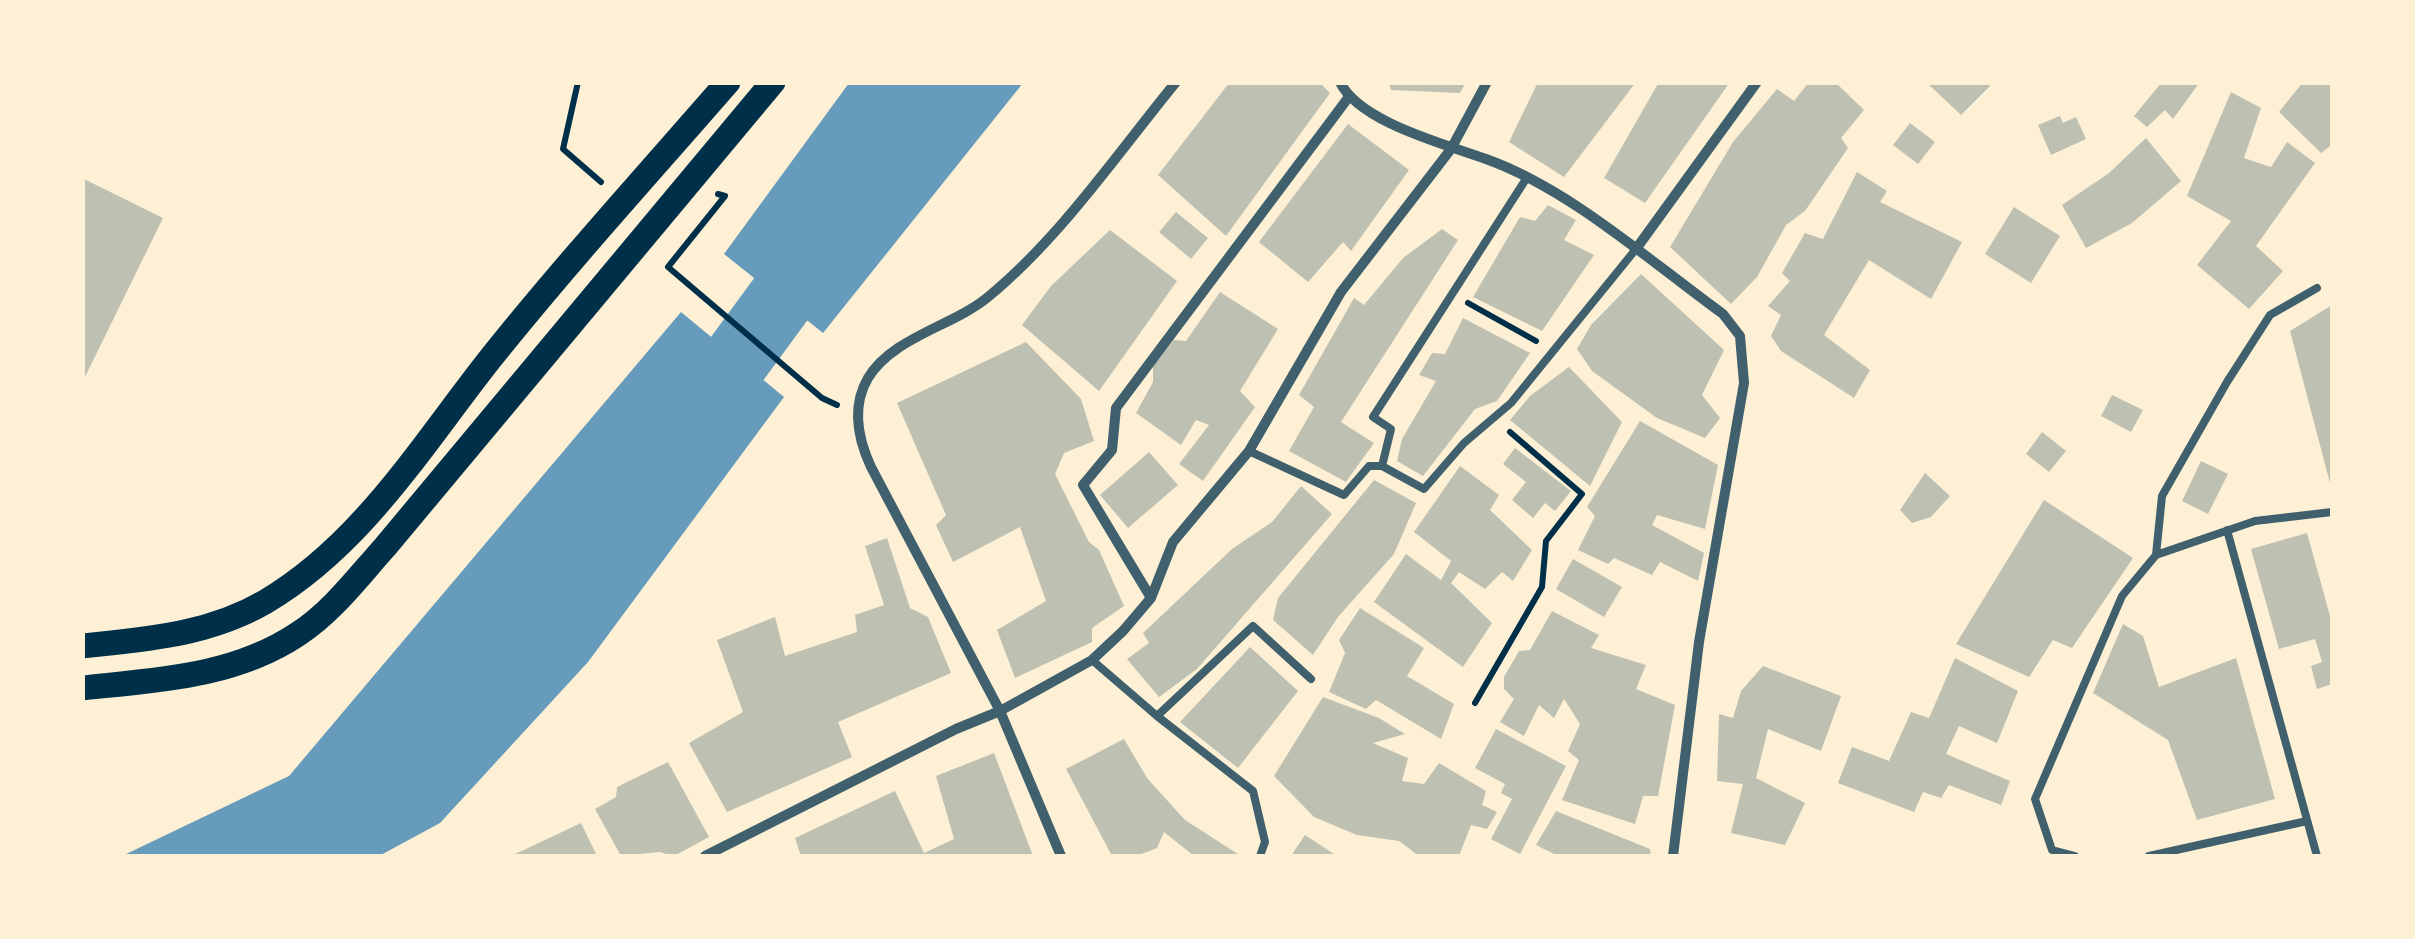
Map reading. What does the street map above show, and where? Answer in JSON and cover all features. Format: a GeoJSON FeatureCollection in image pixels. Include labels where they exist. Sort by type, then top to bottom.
{"type":"FeatureCollection","features":[{"type":"Feature","properties":{"kind":"main road"},"geometry":{"type":"LineString","coordinates":[[82,646],[176,636],[225,622],[322,563],[374,508],[492,356],[728,82]]}},
{"type":"Feature","properties":{"kind":"main road"},"geometry":{"type":"LineString","coordinates":[[82,688],[216,670],[297,635],[320,616],[424,502],[773,82]]}},
{"type":"Feature","properties":{"kind":"street"},"geometry":{"type":"LineString","coordinates":[[1060,856],[1000,711],[859,440],[857,414],[868,379],[892,354],[987,298],[1008,279],[1176,82]]}},
{"type":"Feature","properties":{"kind":"street"},"geometry":{"type":"LineString","coordinates":[[1340,82],[1348,98],[1451,149],[1488,159],[1636,249],[1723,314],[1740,336],[1745,355],[1744,383],[1699,642],[1673,856]]}},
{"type":"Feature","properties":{"kind":"street"},"geometry":{"type":"LineString","coordinates":[[705,856],[956,729],[1000,711],[1092,660],[1151,598],[1173,542],[1249,450],[1340,292],[1451,149],[1487,82]]}},
{"type":"Feature","properties":{"kind":"street"},"geometry":{"type":"LineString","coordinates":[[1636,249],[1756,82]]}},
{"type":"Feature","properties":{"kind":"street"},"geometry":{"type":"LineString","coordinates":[[1151,598],[1084,485],[1112,450],[1116,408],[1348,98]]}},
{"type":"Feature","properties":{"kind":"lane"},"geometry":{"type":"LineString","coordinates":[[1382,466],[1391,429],[1373,416],[1526,180]]}},
{"type":"Feature","properties":{"kind":"lane"},"geometry":{"type":"LineString","coordinates":[[1249,450],[1344,495],[1369,466],[1382,466],[1424,490],[1554,352],[1636,249]]}},
{"type":"Feature","properties":{"kind":"lane"},"geometry":{"type":"LineString","coordinates":[[2156,555],[2162,496],[2227,382],[2270,315],[2317,288]]}},
{"type":"Feature","properties":{"kind":"lane"},"geometry":{"type":"LineString","coordinates":[[2075,856],[2052,850],[2035,799],[2122,596],[2156,555],[2254,521],[2332,512]]}},
{"type":"Feature","properties":{"kind":"lane"},"geometry":{"type":"LineString","coordinates":[[2227,530],[2317,856]]}},
{"type":"Feature","properties":{"kind":"lane"},"geometry":{"type":"LineString","coordinates":[[1156,716],[1253,626],[1311,680]]}},
{"type":"Feature","properties":{"kind":"lane"},"geometry":{"type":"LineString","coordinates":[[1092,660],[1156,716],[1253,791],[1265,842],[1260,856]]}},
{"type":"Feature","properties":{"kind":"lane"},"geometry":{"type":"LineString","coordinates":[[2149,856],[2307,821]]}},
{"type":"Feature","properties":{"kind":"path"},"geometry":{"type":"LineString","coordinates":[[563,149],[578,82]]}},
{"type":"Feature","properties":{"kind":"path"},"geometry":{"type":"LineString","coordinates":[[713,192],[725,196],[668,267],[822,398]]}},
{"type":"Feature","properties":{"kind":"path"},"geometry":{"type":"LineString","coordinates":[[1452,294],[1554,352]]}},
{"type":"Feature","properties":{"kind":"path"},"geometry":{"type":"LineString","coordinates":[[1475,703],[1542,587],[1546,541],[1582,494],[1493,419]]}},
{"type":"Feature","properties":{"kind":"water"},"geometry":{"type":"Polygon","coordinates":[[[849,83],[1023,83],[823,333],[724,254],[849,83]]]}},
{"type":"Feature","properties":{"kind":"water"},"geometry":{"type":"Polygon","coordinates":[[[681,312],[784,397],[588,662],[440,823],[379,856],[122,856],[289,776],[681,312]]]}},
{"type":"Feature","properties":{"kind":"building"},"geometry":{"type":"Polygon","coordinates":[[[1319,82],[1330,93],[1226,236],[1158,175],[1229,83],[1319,82]]]}},
{"type":"Feature","properties":{"kind":"building"},"geometry":{"type":"Polygon","coordinates":[[[1389,82],[1466,82],[1460,93],[1391,90],[1389,82]]]}},
{"type":"Feature","properties":{"kind":"building"},"geometry":{"type":"Polygon","coordinates":[[[1538,82],[1636,82],[1564,177],[1509,142],[1538,82]]]}},
{"type":"Feature","properties":{"kind":"building"},"geometry":{"type":"Polygon","coordinates":[[[1659,82],[1730,82],[1645,203],[1604,178],[1659,82]]]}},
{"type":"Feature","properties":{"kind":"building"},"geometry":{"type":"Polygon","coordinates":[[[1809,82],[1835,82],[1864,110],[1841,138],[1848,148],[1805,211],[1786,225],[1757,277],[1731,304],[1670,247],[1733,142],[1777,89],[1794,101],[1809,82]]]}},
{"type":"Feature","properties":{"kind":"building"},"geometry":{"type":"Polygon","coordinates":[[[1926,82],[1987,82],[1990,86],[1961,115],[1926,82]]]}},
{"type":"Feature","properties":{"kind":"building"},"geometry":{"type":"Polygon","coordinates":[[[2162,82],[2200,82],[2173,119],[2165,110],[2147,127],[2134,116],[2162,82]]]}},
{"type":"Feature","properties":{"kind":"building"},"geometry":{"type":"Polygon","coordinates":[[[2303,82],[2332,82],[2332,145],[2321,153],[2279,112],[2303,82]]]}},
{"type":"Feature","properties":{"kind":"building"},"geometry":{"type":"Polygon","coordinates":[[[2231,92],[2261,108],[2244,158],[2271,167],[2287,142],[2315,163],[2256,246],[2283,271],[2249,309],[2197,265],[2231,221],[2187,196],[2231,92]]]}},
{"type":"Feature","properties":{"kind":"building"},"geometry":{"type":"Polygon","coordinates":[[[2060,116],[2063,123],[2076,117],[2086,139],[2051,155],[2038,125],[2060,116]]]}},
{"type":"Feature","properties":{"kind":"building"},"geometry":{"type":"Polygon","coordinates":[[[1910,123],[1935,142],[1918,164],[1893,145],[1910,123]]]}},
{"type":"Feature","properties":{"kind":"building"},"geometry":{"type":"Polygon","coordinates":[[[1348,124],[1409,170],[1351,251],[1343,242],[1308,282],[1259,242],[1348,124]]]}},
{"type":"Feature","properties":{"kind":"building"},"geometry":{"type":"Polygon","coordinates":[[[2146,138],[2181,181],[2132,223],[2086,248],[2062,205],[2109,173],[2146,138]]]}},
{"type":"Feature","properties":{"kind":"building"},"geometry":{"type":"Polygon","coordinates":[[[1857,172],[1887,191],[1880,202],[1962,242],[1931,299],[1869,260],[1824,335],[1870,370],[1854,398],[1781,351],[1771,336],[1781,315],[1768,306],[1790,281],[1782,273],[1805,233],[1823,239],[1857,172]]]}},
{"type":"Feature","properties":{"kind":"building"},"geometry":{"type":"Polygon","coordinates":[[[82,178],[163,218],[82,383],[82,178]]]}},
{"type":"Feature","properties":{"kind":"building"},"geometry":{"type":"Polygon","coordinates":[[[1548,205],[1576,220],[1564,240],[1594,255],[1542,331],[1473,297],[1520,217],[1535,221],[1548,205]]]}},
{"type":"Feature","properties":{"kind":"building"},"geometry":{"type":"Polygon","coordinates":[[[2014,207],[2060,236],[2031,283],[1985,254],[2014,207]]]}},
{"type":"Feature","properties":{"kind":"building"},"geometry":{"type":"Polygon","coordinates":[[[1176,212],[1208,238],[1191,259],[1159,232],[1176,212]]]}},
{"type":"Feature","properties":{"kind":"building"},"geometry":{"type":"Polygon","coordinates":[[[1442,229],[1458,240],[1341,422],[1374,443],[1346,482],[1289,451],[1314,407],[1299,395],[1354,298],[1364,305],[1403,258],[1442,229]]]}},
{"type":"Feature","properties":{"kind":"building"},"geometry":{"type":"Polygon","coordinates":[[[1110,230],[1177,281],[1099,391],[1022,325],[1051,286],[1110,230]]]}},
{"type":"Feature","properties":{"kind":"building"},"geometry":{"type":"Polygon","coordinates":[[[1641,274],[1724,350],[1702,395],[1720,418],[1705,438],[1657,418],[1592,371],[1577,349],[1591,325],[1641,274]]]}},
{"type":"Feature","properties":{"kind":"building"},"geometry":{"type":"Polygon","coordinates":[[[1220,292],[1278,329],[1240,391],[1255,407],[1203,481],[1179,464],[1209,425],[1196,420],[1181,445],[1136,413],[1153,382],[1153,366],[1174,340],[1186,341],[1220,292]]]}},
{"type":"Feature","properties":{"kind":"building"},"geometry":{"type":"Polygon","coordinates":[[[2332,305],[2332,487],[2331,487],[2290,331],[2332,305]]]}},
{"type":"Feature","properties":{"kind":"building"},"geometry":{"type":"Polygon","coordinates":[[[1463,318],[1530,353],[1497,401],[1475,409],[1423,476],[1397,461],[1402,439],[1436,381],[1419,375],[1432,353],[1445,354],[1463,318]]]}},
{"type":"Feature","properties":{"kind":"building"},"geometry":{"type":"Polygon","coordinates":[[[1026,342],[1081,399],[1094,441],[1064,453],[1055,474],[1089,542],[1099,550],[1124,606],[1092,628],[1092,642],[1015,678],[997,630],[1046,601],[1020,527],[953,562],[936,525],[946,515],[897,403],[1026,342]]]}},
{"type":"Feature","properties":{"kind":"building"},"geometry":{"type":"Polygon","coordinates":[[[1569,367],[1622,422],[1590,486],[1510,420],[1530,396],[1569,367]]]}},
{"type":"Feature","properties":{"kind":"building"},"geometry":{"type":"Polygon","coordinates":[[[2112,395],[2143,410],[2131,432],[2101,416],[2112,395]]]}},
{"type":"Feature","properties":{"kind":"building"},"geometry":{"type":"Polygon","coordinates":[[[1640,421],[1718,465],[1705,529],[1657,515],[1652,525],[1704,553],[1698,581],[1660,562],[1652,575],[1614,558],[1608,564],[1578,550],[1595,516],[1587,507],[1640,421]]]}},
{"type":"Feature","properties":{"kind":"building"},"geometry":{"type":"Polygon","coordinates":[[[2042,432],[2066,451],[2049,472],[2026,454],[2042,432]]]}},
{"type":"Feature","properties":{"kind":"building"},"geometry":{"type":"Polygon","coordinates":[[[1515,448],[1571,491],[1555,511],[1545,503],[1533,518],[1512,500],[1526,482],[1503,464],[1515,448]]]}},
{"type":"Feature","properties":{"kind":"building"},"geometry":{"type":"Polygon","coordinates":[[[1149,452],[1178,485],[1128,528],[1100,495],[1149,452]]]}},
{"type":"Feature","properties":{"kind":"building"},"geometry":{"type":"Polygon","coordinates":[[[2201,461],[2228,474],[2208,514],[2182,501],[2201,461]]]}},
{"type":"Feature","properties":{"kind":"building"},"geometry":{"type":"Polygon","coordinates":[[[1460,466],[1499,495],[1490,510],[1532,550],[1513,581],[1502,572],[1485,589],[1459,572],[1451,583],[1492,623],[1463,667],[1374,602],[1406,554],[1441,580],[1451,561],[1414,532],[1460,466]]]}},
{"type":"Feature","properties":{"kind":"building"},"geometry":{"type":"Polygon","coordinates":[[[1925,473],[1950,496],[1931,517],[1912,523],[1900,510],[1925,473]]]}},
{"type":"Feature","properties":{"kind":"building"},"geometry":{"type":"Polygon","coordinates":[[[1374,480],[1416,503],[1394,554],[1338,617],[1313,655],[1273,620],[1278,598],[1374,480]]]}},
{"type":"Feature","properties":{"kind":"building"},"geometry":{"type":"Polygon","coordinates":[[[1301,486],[1332,514],[1197,669],[1159,697],[1127,659],[1149,643],[1143,633],[1232,549],[1272,522],[1301,486]]]}},
{"type":"Feature","properties":{"kind":"building"},"geometry":{"type":"Polygon","coordinates":[[[2044,500],[2133,558],[2072,648],[2053,640],[2029,677],[1956,644],[2044,500]]]}},
{"type":"Feature","properties":{"kind":"building"},"geometry":{"type":"Polygon","coordinates":[[[2307,533],[2332,623],[2332,684],[2317,689],[2311,666],[2322,662],[2315,639],[2279,649],[2251,549],[2307,533]]]}},
{"type":"Feature","properties":{"kind":"building"},"geometry":{"type":"Polygon","coordinates":[[[887,538],[910,608],[928,617],[951,673],[838,722],[852,757],[727,812],[689,743],[743,712],[717,640],[775,617],[785,656],[857,632],[855,615],[884,605],[865,546],[887,538]]]}},
{"type":"Feature","properties":{"kind":"building"},"geometry":{"type":"Polygon","coordinates":[[[1573,559],[1622,587],[1604,617],[1556,589],[1573,559]]]}},
{"type":"Feature","properties":{"kind":"building"},"geometry":{"type":"Polygon","coordinates":[[[1360,608],[1424,648],[1407,676],[1454,704],[1441,739],[1376,700],[1366,709],[1329,692],[1345,653],[1339,640],[1360,608]]]}},
{"type":"Feature","properties":{"kind":"building"},"geometry":{"type":"Polygon","coordinates":[[[1552,611],[1599,635],[1591,648],[1646,665],[1636,689],[1675,705],[1658,796],[1643,796],[1635,824],[1562,800],[1579,760],[1568,751],[1580,724],[1564,699],[1554,718],[1539,705],[1524,736],[1500,722],[1514,699],[1504,689],[1504,677],[1519,651],[1530,650],[1552,611]]]}},
{"type":"Feature","properties":{"kind":"building"},"geometry":{"type":"Polygon","coordinates":[[[2123,624],[2143,636],[2159,687],[2236,658],[2275,799],[2197,820],[2168,740],[2093,693],[2123,624]]]}},
{"type":"Feature","properties":{"kind":"building"},"geometry":{"type":"Polygon","coordinates":[[[1250,647],[1298,691],[1238,768],[1180,722],[1250,647]]]}},
{"type":"Feature","properties":{"kind":"building"},"geometry":{"type":"Polygon","coordinates":[[[1955,658],[2018,691],[1997,743],[1959,726],[1946,754],[2010,781],[2001,805],[1949,785],[1941,798],[1923,792],[1914,812],[1838,783],[1852,747],[1889,761],[1911,712],[1929,718],[1955,658]]]}},
{"type":"Feature","properties":{"kind":"building"},"geometry":{"type":"Polygon","coordinates":[[[1763,666],[1841,696],[1821,751],[1768,729],[1756,778],[1805,803],[1785,845],[1731,833],[1743,784],[1717,781],[1719,714],[1733,718],[1741,691],[1763,666]]]}},
{"type":"Feature","properties":{"kind":"building"},"geometry":{"type":"Polygon","coordinates":[[[1323,697],[1379,718],[1405,734],[1373,743],[1408,758],[1402,781],[1424,784],[1439,763],[1486,791],[1482,805],[1497,812],[1487,829],[1471,825],[1459,856],[1419,856],[1399,841],[1357,835],[1314,817],[1274,776],[1323,697]]]}},
{"type":"Feature","properties":{"kind":"building"},"geometry":{"type":"Polygon","coordinates":[[[1496,729],[1566,766],[1520,854],[1491,839],[1512,799],[1501,793],[1505,784],[1475,768],[1496,729]]]}},
{"type":"Feature","properties":{"kind":"building"},"geometry":{"type":"Polygon","coordinates":[[[1124,739],[1147,778],[1185,820],[1241,856],[1194,856],[1164,832],[1157,848],[1136,856],[1112,856],[1066,769],[1124,739]]]}},
{"type":"Feature","properties":{"kind":"building"},"geometry":{"type":"Polygon","coordinates":[[[994,753],[1033,856],[801,856],[795,838],[895,791],[924,853],[954,839],[936,776],[994,753]]]}},
{"type":"Feature","properties":{"kind":"building"},"geometry":{"type":"Polygon","coordinates":[[[668,762],[709,837],[674,856],[659,852],[621,856],[595,809],[616,797],[617,787],[668,762]]]}},
{"type":"Feature","properties":{"kind":"building"},"geometry":{"type":"Polygon","coordinates":[[[1556,811],[1650,849],[1651,856],[1558,856],[1536,845],[1556,811]]]}},
{"type":"Feature","properties":{"kind":"building"},"geometry":{"type":"Polygon","coordinates":[[[581,823],[597,856],[511,856],[581,823]]]}},
{"type":"Feature","properties":{"kind":"building"},"geometry":{"type":"Polygon","coordinates":[[[1305,835],[1337,856],[1291,856],[1305,835]]]}},
{"type":"Feature","properties":{"kind":"waterway"},"geometry":{"type":"LineString","coordinates":[[684,431],[883,160],[935,82]]}}]}
